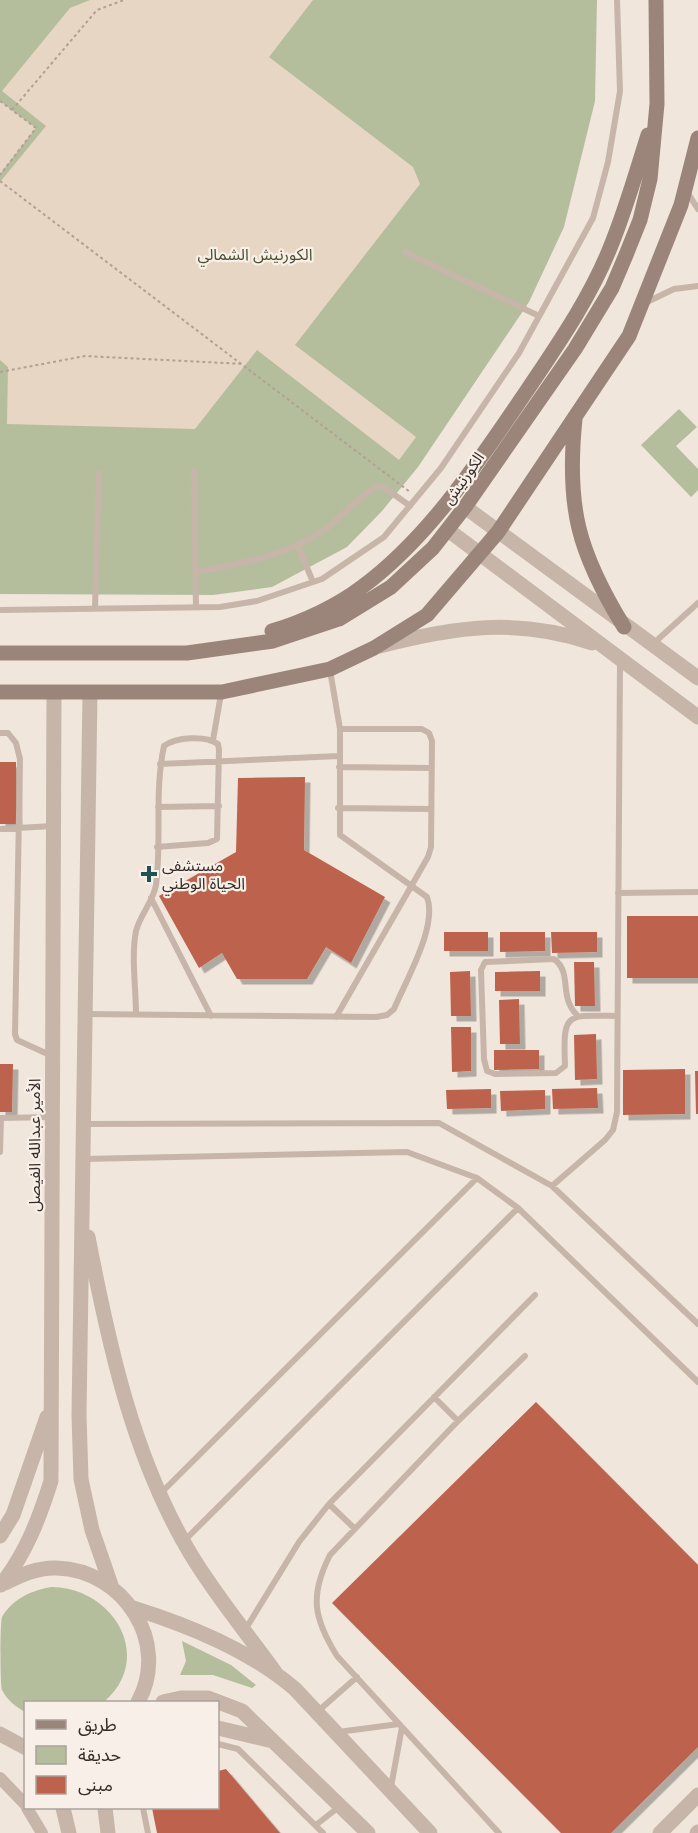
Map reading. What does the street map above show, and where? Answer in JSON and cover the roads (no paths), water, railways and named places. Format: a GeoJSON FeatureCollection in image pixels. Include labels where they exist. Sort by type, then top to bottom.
{"type":"FeatureCollection","features":[{"type":"Feature","properties":{"kind":"main road","name":"الكورنيش"},"geometry":{"type":"LineString","coordinates":[[0,653],[187,653],[273,641],[339,619],[390,587],[433,548],[465,507],[575,349],[612,288],[640,220],[650,179],[657,104],[656,0]]}},
{"type":"Feature","properties":{"kind":"main road"},"geometry":{"type":"LineString","coordinates":[[223,647],[289,625],[327,608],[361,588],[394,561],[434,519],[505,423],[590,291],[610,248],[657,104]]}},
{"type":"Feature","properties":{"kind":"main road"},"geometry":{"type":"LineString","coordinates":[[0,692],[90,694],[222,692],[330,669],[374,648],[427,615],[498,532],[629,336],[686,190],[697,154],[698,138]]}},
{"type":"Feature","properties":{"kind":"main road"},"geometry":{"type":"LineString","coordinates":[[576,417],[572,478],[582,544],[598,584],[624,627]]}},
{"type":"Feature","properties":{"kind":"street"},"geometry":{"type":"LineString","coordinates":[[465,507],[624,627],[698,678]]}},
{"type":"Feature","properties":{"kind":"street"},"geometry":{"type":"LineString","coordinates":[[448,530],[698,717]]}},
{"type":"Feature","properties":{"kind":"street"},"geometry":{"type":"LineString","coordinates":[[374,648],[439,631],[480,627],[565,633],[606,648]]}},
{"type":"Feature","properties":{"kind":"street","name":"الأمير عبدالله الفيصل"},"geometry":{"type":"LineString","coordinates":[[1,1586],[14,1568],[38,1524],[51,1481],[54,693]]}},
{"type":"Feature","properties":{"kind":"street"},"geometry":{"type":"LineString","coordinates":[[90,694],[82,1207],[81,1479],[92,1530],[111,1585]]}},
{"type":"Feature","properties":{"kind":"street"},"geometry":{"type":"LineString","coordinates":[[82,1207],[116,1368],[159,1494],[184,1541],[244,1631],[275,1672],[317,1713],[430,1833]]}},
{"type":"Feature","properties":{"kind":"street"},"geometry":{"type":"LineString","coordinates":[[0,1536],[13,1515],[51,1406]]}},
{"type":"Feature","properties":{"kind":"street"},"geometry":{"type":"LineString","coordinates":[[1,1586],[27,1572],[56,1568],[85,1572],[111,1585],[133,1608],[146,1634],[150,1663],[144,1692],[139,1701]]}},
{"type":"Feature","properties":{"kind":"street"},"geometry":{"type":"LineString","coordinates":[[133,1608],[173,1621],[275,1672]]}},
{"type":"Feature","properties":{"kind":"street"},"geometry":{"type":"LineString","coordinates":[[168,1701],[181,1698],[208,1698],[216,1701]]}},
{"type":"Feature","properties":{"kind":"street"},"geometry":{"type":"LineString","coordinates":[[219,1702],[242,1711],[368,1833]]}},
{"type":"Feature","properties":{"kind":"street"},"geometry":{"type":"LineString","coordinates":[[219,1728],[275,1741]]}},
{"type":"Feature","properties":{"kind":"street"},"geometry":{"type":"LineString","coordinates":[[0,1734],[22,1749]]}},
{"type":"Feature","properties":{"kind":"street"},"geometry":{"type":"LineString","coordinates":[[0,1778],[24,1804]]}},
{"type":"Feature","properties":{"kind":"street"},"geometry":{"type":"LineString","coordinates":[[660,1833],[698,1795]]}},
{"type":"Feature","properties":{"kind":"street"},"geometry":{"type":"LineString","coordinates":[[28,1809],[42,1833]]}},
{"type":"Feature","properties":{"kind":"street"},"geometry":{"type":"LineString","coordinates":[[63,1809],[69,1833]]}},
{"type":"Feature","properties":{"kind":"street"},"geometry":{"type":"LineString","coordinates":[[105,1809],[108,1830]]}},
{"type":"Feature","properties":{"kind":"street"},"geometry":{"type":"LineString","coordinates":[[108,1830],[113,1809]]}},
{"type":"Feature","properties":{"kind":"lane"},"geometry":{"type":"LineString","coordinates":[[0,610],[220,607],[257,601],[313,582],[384,537],[441,468],[519,353],[593,218],[608,162],[620,91],[617,0]]}},
{"type":"Feature","properties":{"kind":"lane"},"geometry":{"type":"LineString","coordinates":[[686,190],[698,209]]}},
{"type":"Feature","properties":{"kind":"lane"},"geometry":{"type":"LineString","coordinates":[[405,252],[539,316]]}},
{"type":"Feature","properties":{"kind":"lane"},"geometry":{"type":"LineString","coordinates":[[642,304],[674,289],[698,286]]}},
{"type":"Feature","properties":{"kind":"lane"},"geometry":{"type":"LineString","coordinates":[[194,471],[196,607]]}},
{"type":"Feature","properties":{"kind":"lane"},"geometry":{"type":"LineString","coordinates":[[95,608],[99,473]]}},
{"type":"Feature","properties":{"kind":"lane"},"geometry":{"type":"LineString","coordinates":[[196,572],[259,560],[298,546],[328,527],[377,486],[385,488],[410,506]]}},
{"type":"Feature","properties":{"kind":"lane"},"geometry":{"type":"LineString","coordinates":[[298,546],[313,582]]}},
{"type":"Feature","properties":{"kind":"lane"},"geometry":{"type":"LineString","coordinates":[[651,645],[698,603]]}},
{"type":"Feature","properties":{"kind":"lane"},"geometry":{"type":"LineString","coordinates":[[552,1186],[613,1130],[617,1112],[620,658]]}},
{"type":"Feature","properties":{"kind":"lane"},"geometry":{"type":"LineString","coordinates":[[85,1014],[376,1017],[387,1015],[393,1009],[428,927],[430,915],[427,897],[340,835],[338,808],[340,729],[330,669]]}},
{"type":"Feature","properties":{"kind":"lane"},"geometry":{"type":"LineString","coordinates":[[213,740],[222,692]]}},
{"type":"Feature","properties":{"kind":"lane"},"geometry":{"type":"LineString","coordinates":[[336,1017],[428,857],[432,741],[429,733],[423,729],[340,729]]}},
{"type":"Feature","properties":{"kind":"lane"},"geometry":{"type":"LineString","coordinates":[[0,733],[8,734],[16,743],[20,759],[15,1034],[17,1040],[52,1056]]}},
{"type":"Feature","properties":{"kind":"lane"},"geometry":{"type":"LineString","coordinates":[[136,1014],[135,934],[139,920],[156,886],[158,807],[160,764],[164,746],[171,741],[213,740],[218,744],[219,760],[217,839],[208,843],[157,847]]}},
{"type":"Feature","properties":{"kind":"lane"},"geometry":{"type":"LineString","coordinates":[[160,764],[339,756]]}},
{"type":"Feature","properties":{"kind":"lane"},"geometry":{"type":"LineString","coordinates":[[339,767],[431,768]]}},
{"type":"Feature","properties":{"kind":"lane"},"geometry":{"type":"LineString","coordinates":[[158,807],[219,806]]}},
{"type":"Feature","properties":{"kind":"lane"},"geometry":{"type":"LineString","coordinates":[[338,808],[431,809]]}},
{"type":"Feature","properties":{"kind":"lane"},"geometry":{"type":"LineString","coordinates":[[0,829],[53,826]]}},
{"type":"Feature","properties":{"kind":"lane"},"geometry":{"type":"LineString","coordinates":[[618,893],[698,892]]}},
{"type":"Feature","properties":{"kind":"lane"},"geometry":{"type":"LineString","coordinates":[[151,898],[211,1017]]}},
{"type":"Feature","properties":{"kind":"lane"},"geometry":{"type":"LineString","coordinates":[[578,1015],[566,1000],[564,969],[554,959],[485,962],[481,970],[484,1059],[487,1071],[495,1074],[562,1071],[565,1066],[565,1026],[578,1015],[617,1016]]}},
{"type":"Feature","properties":{"kind":"lane"},"geometry":{"type":"LineString","coordinates":[[0,1152],[1,1118],[52,1117]]}},
{"type":"Feature","properties":{"kind":"lane"},"geometry":{"type":"LineString","coordinates":[[83,1124],[439,1123],[552,1186],[698,1324]]}},
{"type":"Feature","properties":{"kind":"lane"},"geometry":{"type":"LineString","coordinates":[[83,1159],[407,1152],[477,1178],[518,1208],[698,1382]]}},
{"type":"Feature","properties":{"kind":"lane"},"geometry":{"type":"LineString","coordinates":[[159,1494],[477,1178]]}},
{"type":"Feature","properties":{"kind":"lane"},"geometry":{"type":"LineString","coordinates":[[184,1541],[518,1208]]}},
{"type":"Feature","properties":{"kind":"lane"},"geometry":{"type":"LineString","coordinates":[[244,1631],[298,1542],[329,1504],[535,1295]]}},
{"type":"Feature","properties":{"kind":"lane"},"geometry":{"type":"LineString","coordinates":[[499,1833],[357,1677],[328,1641],[318,1623],[316,1602],[324,1567],[330,1555],[458,1421],[525,1356]]}},
{"type":"Feature","properties":{"kind":"lane"},"geometry":{"type":"LineString","coordinates":[[434,1397],[458,1421]]}},
{"type":"Feature","properties":{"kind":"lane"},"geometry":{"type":"LineString","coordinates":[[329,1504],[354,1528]]}},
{"type":"Feature","properties":{"kind":"lane"},"geometry":{"type":"LineString","coordinates":[[317,1713],[357,1677]]}},
{"type":"Feature","properties":{"kind":"lane"},"geometry":{"type":"LineString","coordinates":[[335,1732],[401,1725]]}},
{"type":"Feature","properties":{"kind":"lane"},"geometry":{"type":"LineString","coordinates":[[391,1791],[401,1725]]}},
{"type":"Feature","properties":{"kind":"lane"},"geometry":{"type":"LineString","coordinates":[[219,1744],[238,1749],[323,1833]]}},
{"type":"Feature","properties":{"kind":"lane"},"geometry":{"type":"LineString","coordinates":[[316,1825],[340,1806]]}},
{"type":"Feature","properties":{"kind":"lane"},"geometry":{"type":"LineString","coordinates":[[143,1809],[148,1833]]}},
{"type":"Feature","properties":{"kind":"place","name":"مستشفى الحياة الوطني"},"geometry":{"type":"Point","coordinates":[149,874]}},
{"type":"Feature","properties":{"kind":"park label","name":"الكورنيش الشمالي"},"geometry":{"type":"Point","coordinates":[255,254]}}]}
